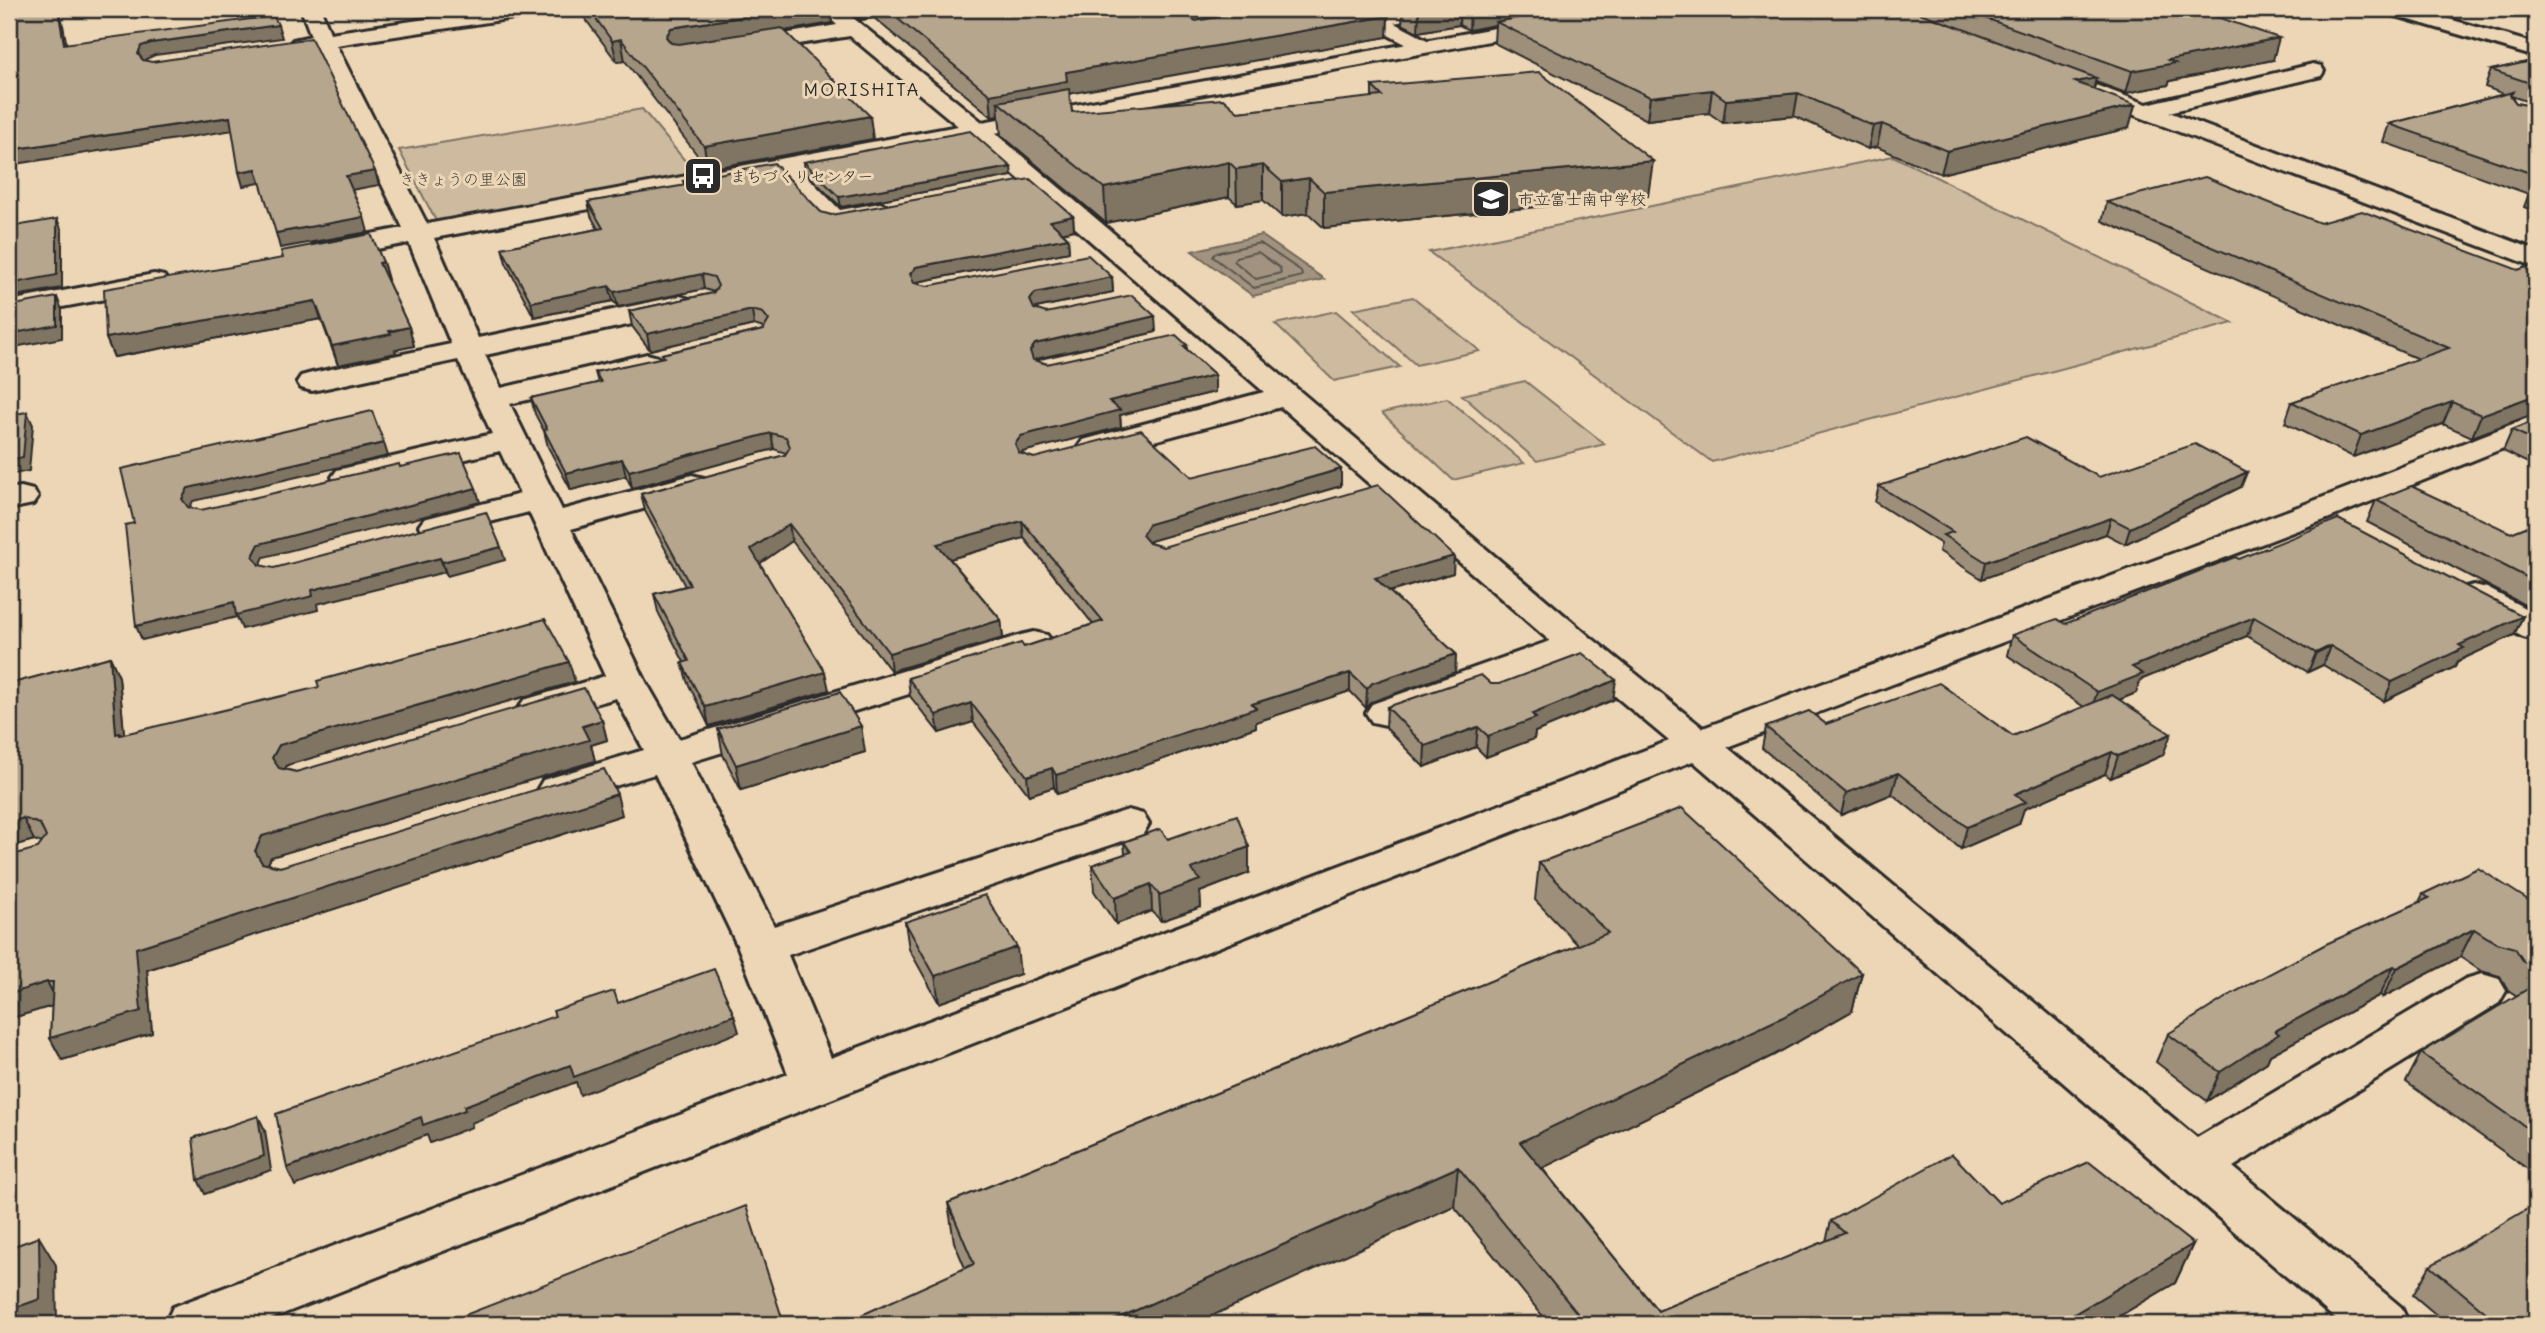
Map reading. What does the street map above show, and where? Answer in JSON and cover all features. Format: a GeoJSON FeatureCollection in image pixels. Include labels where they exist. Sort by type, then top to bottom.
{"type":"FeatureCollection","features":[{"type":"Feature","properties":{"kind":"street"},"geometry":{"type":"LineString","coordinates":[[1200,9],[1166,14],[1196,33],[1224,28]]}},
{"type":"Feature","properties":{"kind":"street"},"geometry":{"type":"LineString","coordinates":[[1353,9],[1424,46]]}},
{"type":"Feature","properties":{"kind":"street"},"geometry":{"type":"LineString","coordinates":[[1375,20],[1441,9]]}},
{"type":"Feature","properties":{"kind":"street"},"geometry":{"type":"LineString","coordinates":[[295,256],[1629,9]]}},
{"type":"Feature","properties":{"kind":"street"},"geometry":{"type":"LineString","coordinates":[[2393,9],[2536,51]]}},
{"type":"Feature","properties":{"kind":"street"},"geometry":{"type":"LineString","coordinates":[[284,46],[317,25],[522,11]]}},
{"type":"Feature","properties":{"kind":"street"},"geometry":{"type":"LineString","coordinates":[[722,51],[842,19],[977,130],[1024,185],[1106,256],[1198,334],[1287,396],[1576,644],[1698,744],[2381,1324]]}},
{"type":"Feature","properties":{"kind":"street"},"geometry":{"type":"LineString","coordinates":[[317,25],[418,233],[468,349],[627,682],[668,757],[761,947],[816,1082]]}},
{"type":"Feature","properties":{"kind":"street"},"geometry":{"type":"LineString","coordinates":[[2145,111],[2313,71]]}},
{"type":"Feature","properties":{"kind":"street"},"geometry":{"type":"LineString","coordinates":[[2068,82],[2536,259]]}},
{"type":"Feature","properties":{"kind":"street"},"geometry":{"type":"LineString","coordinates":[[783,166],[834,219],[902,207]]}},
{"type":"Feature","properties":{"kind":"street"},"geometry":{"type":"LineString","coordinates":[[9,309],[172,279]]}},
{"type":"Feature","properties":{"kind":"street"},"geometry":{"type":"LineString","coordinates":[[312,382],[705,300]]}},
{"type":"Feature","properties":{"kind":"street"},"geometry":{"type":"LineString","coordinates":[[492,399],[676,356]]}},
{"type":"Feature","properties":{"kind":"street"},"geometry":{"type":"LineString","coordinates":[[1061,455],[1287,396]]}},
{"type":"Feature","properties":{"kind":"street"},"geometry":{"type":"LineString","coordinates":[[193,1324],[261,1312],[816,1082],[1698,744],[2333,522],[2536,424]]}},
{"type":"Feature","properties":{"kind":"street"},"geometry":{"type":"LineString","coordinates":[[326,483],[511,439]]}},
{"type":"Feature","properties":{"kind":"street"},"geometry":{"type":"LineString","coordinates":[[409,534],[722,477]]}},
{"type":"Feature","properties":{"kind":"street"},"geometry":{"type":"LineString","coordinates":[[1350,497],[1391,485]]}},
{"type":"Feature","properties":{"kind":"street"},"geometry":{"type":"LineString","coordinates":[[2450,584],[2536,629]]}},
{"type":"Feature","properties":{"kind":"street"},"geometry":{"type":"LineString","coordinates":[[524,800],[1034,643]]}},
{"type":"Feature","properties":{"kind":"street"},"geometry":{"type":"LineString","coordinates":[[1386,713],[1576,644]]}},
{"type":"Feature","properties":{"kind":"street"},"geometry":{"type":"LineString","coordinates":[[497,720],[627,682]]}},
{"type":"Feature","properties":{"kind":"street"},"geometry":{"type":"LineString","coordinates":[[761,947],[1128,824]]}},
{"type":"Feature","properties":{"kind":"street"},"geometry":{"type":"LineString","coordinates":[[2193,1167],[2482,991]]}},
{"type":"Feature","properties":{"kind":"green space","name":"ききょうの里公園"},"geometry":{"type":"Polygon","coordinates":[[[642,109],[697,175],[437,223],[399,150],[642,109]]]}},
{"type":"Feature","properties":{"kind":"green space"},"geometry":{"type":"Polygon","coordinates":[[[1893,156],[2233,323],[1712,462],[1429,252],[1893,156]]]}},
{"type":"Feature","properties":{"kind":"green space"},"geometry":{"type":"Polygon","coordinates":[[[1413,297],[1480,351],[1416,365],[1353,309],[1413,297]]]}},
{"type":"Feature","properties":{"kind":"green space"},"geometry":{"type":"Polygon","coordinates":[[[1336,311],[1400,367],[1334,381],[1275,324],[1336,311]]]}},
{"type":"Feature","properties":{"kind":"green space"},"geometry":{"type":"Polygon","coordinates":[[[1525,381],[1605,444],[1537,461],[1462,395],[1525,381]]]}},
{"type":"Feature","properties":{"kind":"green space"},"geometry":{"type":"Polygon","coordinates":[[[1447,398],[1524,463],[1453,480],[1382,413],[1447,398]]]}},
{"type":"Feature","properties":{"kind":"water"},"geometry":{"type":"Polygon","coordinates":[[[1261,235],[1324,279],[1253,296],[1192,251],[1261,235]]]}},
{"type":"Feature","properties":{"kind":"building"},"geometry":{"type":"Polygon","coordinates":[[[9,9],[58,9],[64,44],[274,16],[278,25],[151,43],[141,46],[138,54],[143,60],[152,62],[311,38],[375,171],[346,176],[364,217],[276,233],[256,169],[239,172],[230,117],[9,150],[9,9]]]}},
{"type":"Feature","properties":{"kind":"building"},"geometry":{"type":"Polygon","coordinates":[[[589,9],[792,9],[671,28],[666,37],[671,43],[679,44],[782,28],[870,116],[704,146],[621,39],[612,41],[589,9]]]}},
{"type":"Feature","properties":{"kind":"building"},"geometry":{"type":"Polygon","coordinates":[[[886,9],[1174,9],[1196,21],[1261,9],[1373,9],[1388,16],[1066,72],[1067,81],[990,95],[886,9]]]}},
{"type":"Feature","properties":{"kind":"building"},"geometry":{"type":"Polygon","coordinates":[[[1567,9],[1909,9],[2096,78],[2075,82],[2135,105],[1947,151],[1882,124],[1873,126],[1798,93],[1726,100],[1712,90],[1650,97],[1496,22],[1567,9]]]}},
{"type":"Feature","properties":{"kind":"building"},"geometry":{"type":"Polygon","coordinates":[[[1960,9],[2194,9],[2279,38],[2168,60],[2175,63],[2132,71],[1960,9]]]}},
{"type":"Feature","properties":{"kind":"building"},"geometry":{"type":"Polygon","coordinates":[[[2536,60],[2536,83],[2533,84],[2491,70],[2536,60]]]}},
{"type":"Feature","properties":{"kind":"building"},"geometry":{"type":"Polygon","coordinates":[[[1539,72],[1653,161],[1324,192],[1309,178],[1282,182],[1263,165],[1236,169],[1229,162],[1104,188],[998,102],[1069,89],[1072,112],[1223,99],[1238,112],[1382,96],[1372,86],[1539,72]]]}},
{"type":"Feature","properties":{"kind":"building"},"geometry":{"type":"Polygon","coordinates":[[[2513,92],[2510,95],[2516,103],[2526,105],[2536,102],[2536,175],[2389,124],[2513,92]]]}},
{"type":"Feature","properties":{"kind":"building"},"geometry":{"type":"Polygon","coordinates":[[[970,131],[1011,167],[839,197],[804,162],[970,131]]]}},
{"type":"Feature","properties":{"kind":"building"},"geometry":{"type":"Polygon","coordinates":[[[774,163],[821,212],[831,215],[1030,179],[1073,216],[1050,221],[1068,238],[916,267],[910,274],[914,283],[927,286],[1088,255],[1112,277],[1035,293],[1030,300],[1034,309],[1046,313],[1132,295],[1155,316],[1035,344],[1030,351],[1033,360],[1047,364],[1176,335],[1187,345],[1183,346],[1215,375],[1109,401],[1120,410],[1021,436],[1015,444],[1019,453],[1034,458],[1141,430],[1192,477],[1315,446],[1341,469],[1149,524],[1142,535],[1149,543],[1163,547],[1378,485],[1454,556],[1375,578],[1456,654],[1372,683],[1367,689],[1350,673],[1252,704],[1256,708],[1098,762],[1056,775],[1052,768],[1027,776],[971,703],[936,715],[908,678],[1021,643],[1024,647],[1103,621],[1022,521],[937,544],[1001,620],[889,653],[789,524],[751,549],[825,672],[705,707],[682,663],[689,661],[654,594],[690,585],[641,494],[785,455],[790,447],[786,437],[771,433],[629,471],[622,459],[566,473],[531,398],[601,382],[595,372],[664,357],[662,354],[763,330],[769,320],[763,313],[752,310],[647,334],[629,311],[713,293],[718,286],[714,277],[702,274],[614,292],[609,286],[531,302],[502,248],[603,228],[588,202],[686,185],[683,181],[774,163]]]}},
{"type":"Feature","properties":{"kind":"building"},"geometry":{"type":"Polygon","coordinates":[[[2205,177],[2320,223],[2362,211],[2518,270],[2536,264],[2536,395],[2481,415],[2452,402],[2361,435],[2292,402],[2449,348],[2107,202],[2205,177]]]}},
{"type":"Feature","properties":{"kind":"building"},"geometry":{"type":"Polygon","coordinates":[[[57,219],[57,275],[9,284],[9,227],[57,219]]]}},
{"type":"Feature","properties":{"kind":"building"},"geometry":{"type":"Polygon","coordinates":[[[371,234],[383,262],[379,263],[409,327],[389,331],[391,334],[332,346],[315,301],[106,338],[104,289],[283,258],[281,251],[371,234]]]}},
{"type":"Feature","properties":{"kind":"building"},"geometry":{"type":"Polygon","coordinates":[[[57,297],[57,325],[9,334],[9,306],[57,297]]]}},
{"type":"Feature","properties":{"kind":"building"},"geometry":{"type":"Polygon","coordinates":[[[372,411],[384,443],[188,488],[182,499],[188,507],[201,510],[399,464],[400,467],[461,453],[476,488],[259,544],[253,556],[259,565],[274,568],[486,512],[501,547],[442,562],[440,558],[312,590],[313,596],[236,615],[234,602],[136,626],[125,525],[134,523],[121,469],[372,411]]]}},
{"type":"Feature","properties":{"kind":"building"},"geometry":{"type":"Polygon","coordinates":[[[27,412],[23,457],[9,460],[9,415],[27,412]]]}},
{"type":"Feature","properties":{"kind":"building"},"geometry":{"type":"Polygon","coordinates":[[[2536,420],[2536,441],[2512,430],[2536,420]]]}},
{"type":"Feature","properties":{"kind":"building"},"geometry":{"type":"Polygon","coordinates":[[[2026,437],[2099,477],[2195,444],[2247,472],[2130,528],[2111,518],[1986,562],[1943,535],[1953,532],[1879,486],[2026,437]]]}},
{"type":"Feature","properties":{"kind":"building"},"geometry":{"type":"Polygon","coordinates":[[[2411,486],[2511,533],[2536,523],[2536,582],[2376,500],[2411,486]]]}},
{"type":"Feature","properties":{"kind":"building"},"geometry":{"type":"Polygon","coordinates":[[[2338,519],[2523,616],[2459,645],[2464,648],[2392,682],[2330,646],[2316,653],[2254,617],[2132,667],[2143,674],[2097,692],[2012,635],[2057,619],[2065,624],[2338,519]]]}},
{"type":"Feature","properties":{"kind":"building"},"geometry":{"type":"Polygon","coordinates":[[[545,619],[569,662],[279,745],[272,758],[279,768],[296,772],[584,688],[602,720],[582,726],[589,740],[262,836],[255,851],[262,863],[280,867],[604,769],[617,794],[136,948],[141,1011],[50,1038],[53,982],[9,994],[9,856],[38,848],[46,837],[40,824],[23,818],[9,823],[9,684],[110,657],[116,734],[120,735],[319,687],[317,681],[545,619]]]}},
{"type":"Feature","properties":{"kind":"building"},"geometry":{"type":"Polygon","coordinates":[[[1582,653],[1616,680],[1532,714],[1536,718],[1488,736],[1478,727],[1425,746],[1387,707],[1481,675],[1491,684],[1499,684],[1582,653]]]}},
{"type":"Feature","properties":{"kind":"building"},"geometry":{"type":"Polygon","coordinates":[[[1939,683],[2013,736],[2112,695],[2171,734],[2118,756],[2112,752],[2015,794],[2026,802],[1967,827],[1898,773],[1846,793],[1766,727],[1809,711],[1826,724],[1939,683]]]}},
{"type":"Feature","properties":{"kind":"building"},"geometry":{"type":"Polygon","coordinates":[[[840,692],[861,726],[736,765],[718,729],[840,692]]]}},
{"type":"Feature","properties":{"kind":"building"},"geometry":{"type":"Polygon","coordinates":[[[1682,808],[1862,973],[1783,1017],[1520,1142],[1658,1311],[1845,1233],[1831,1221],[1952,1154],[1999,1203],[2089,1162],[2193,1244],[2057,1324],[1586,1324],[1458,1167],[1105,1324],[842,1324],[974,1264],[948,1203],[1608,933],[1539,863],[1682,808]]]}},
{"type":"Feature","properties":{"kind":"building"},"geometry":{"type":"Polygon","coordinates":[[[1237,815],[1249,847],[1191,869],[1200,880],[1159,895],[1151,884],[1115,898],[1092,865],[1131,852],[1124,842],[1160,829],[1168,839],[1237,815]]]}},
{"type":"Feature","properties":{"kind":"building"},"geometry":{"type":"Polygon","coordinates":[[[2478,868],[2536,905],[2536,970],[2524,962],[2515,948],[2496,943],[2474,929],[2397,968],[2394,966],[2275,1031],[2279,1034],[2220,1072],[2168,1034],[2233,993],[2326,944],[2429,898],[2423,894],[2478,868]]]}},
{"type":"Feature","properties":{"kind":"building"},"geometry":{"type":"Polygon","coordinates":[[[985,895],[1017,947],[935,976],[905,922],[985,895]]]}},
{"type":"Feature","properties":{"kind":"building"},"geometry":{"type":"Polygon","coordinates":[[[714,969],[734,1015],[574,1077],[570,1065],[464,1106],[465,1110],[423,1125],[421,1117],[287,1168],[276,1114],[555,1016],[553,1011],[614,991],[618,1003],[714,969]]]}},
{"type":"Feature","properties":{"kind":"building"},"geometry":{"type":"Polygon","coordinates":[[[2536,984],[2536,1134],[2421,1053],[2536,984]]]}},
{"type":"Feature","properties":{"kind":"building"},"geometry":{"type":"Polygon","coordinates":[[[258,1116],[264,1156],[198,1180],[193,1138],[258,1116]]]}},
{"type":"Feature","properties":{"kind":"building"},"geometry":{"type":"Polygon","coordinates":[[[2536,1204],[2536,1322],[2500,1324],[2430,1266],[2536,1204]]]}},
{"type":"Feature","properties":{"kind":"building"},"geometry":{"type":"Polygon","coordinates":[[[746,1206],[784,1324],[442,1324],[746,1206]]]}},
{"type":"Feature","properties":{"kind":"building"},"geometry":{"type":"Polygon","coordinates":[[[39,1237],[40,1299],[9,1310],[9,1248],[39,1237]]]}},
{"type":"Feature","properties":{"kind":"place","name":"まちづくりセンター"},"geometry":{"type":"Point","coordinates":[703,176]}},
{"type":"Feature","properties":{"kind":"place","name":"市立富士南中学校"},"geometry":{"type":"Point","coordinates":[1491,199]}},
{"type":"Feature","properties":{"kind":"district","name":"MORISHITA"},"geometry":{"type":"Point","coordinates":[862,90]}}]}
